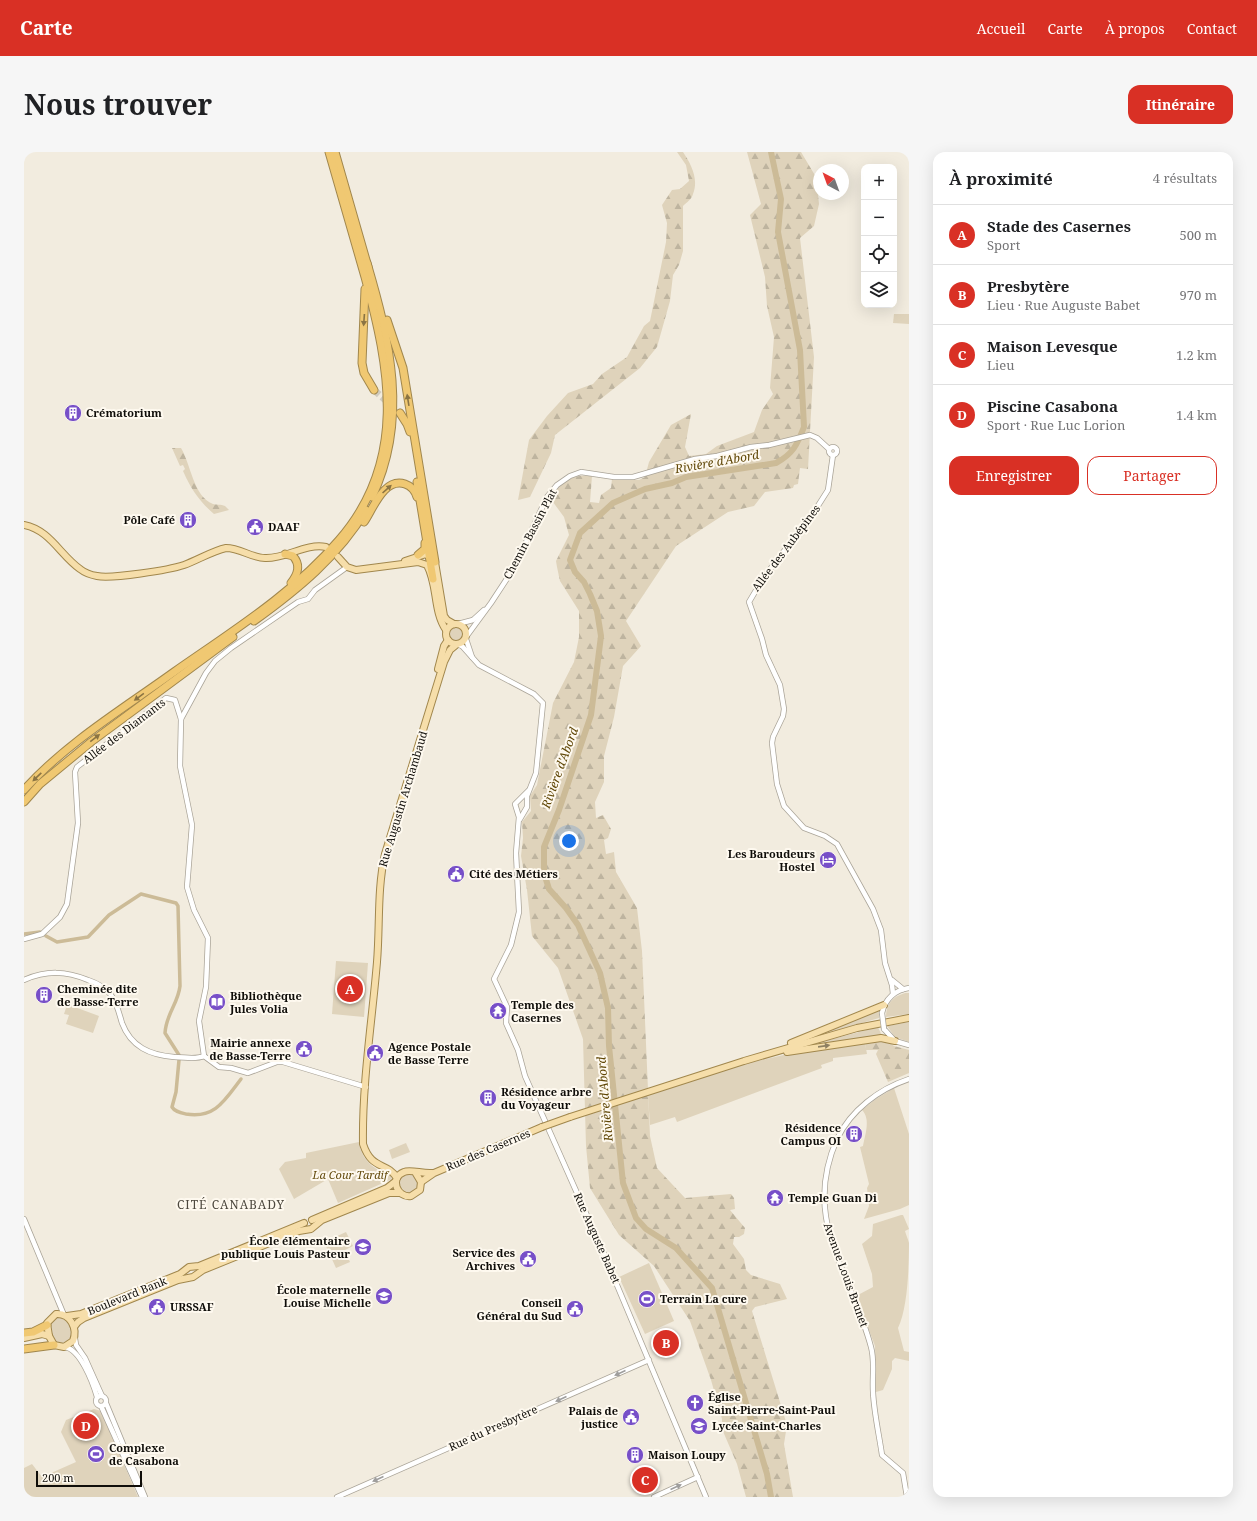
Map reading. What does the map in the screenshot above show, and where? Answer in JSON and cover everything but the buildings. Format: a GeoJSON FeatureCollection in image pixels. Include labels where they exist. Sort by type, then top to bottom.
{"type":"FeatureCollection","features":[{"type":"Feature","properties":{"kind":"highway"},"geometry":{"type":"LineString","coordinates":[[326,561],[344,542],[367,508],[380,481],[391,440],[393,420],[392,371],[383,317],[329,152]]}},
{"type":"Feature","properties":{"kind":"highway"},"geometry":{"type":"LineString","coordinates":[[24,790],[54,762],[97,728],[283,594],[323,558],[348,530],[362,508],[374,481],[385,441],[388,421],[388,391],[382,345],[365,265],[335,152]]}},
{"type":"Feature","properties":{"kind":"highway"},"geometry":{"type":"LineString","coordinates":[[365,265],[366,296],[362,363],[364,373],[374,390]]}},
{"type":"Feature","properties":{"kind":"highway"},"geometry":{"type":"LineString","coordinates":[[365,265],[403,368],[435,562]]}},
{"type":"Feature","properties":{"kind":"highway"},"geometry":{"type":"LineString","coordinates":[[400,412],[407,424],[410,435],[433,579]]}},
{"type":"Feature","properties":{"kind":"highway"},"geometry":{"type":"LineString","coordinates":[[24,802],[40,784],[91,742],[287,598],[350,539],[364,522],[382,493],[392,485],[400,483],[410,486],[416,494],[422,508]]}},
{"type":"Feature","properties":{"kind":"highway"},"geometry":{"type":"LineString","coordinates":[[418,559],[424,548],[425,529]]}},
{"type":"Feature","properties":{"kind":"highway"},"geometry":{"type":"LineString","coordinates":[[224,637],[282,592],[296,576],[298,570],[296,559],[290,554],[285,554]]}},
{"type":"Feature","properties":{"kind":"highway"},"geometry":{"type":"LineString","coordinates":[[24,1333],[33,1332],[47,1325]]}},
{"type":"Feature","properties":{"kind":"highway"},"geometry":{"type":"LineString","coordinates":[[24,1349],[54,1345]]}},
{"type":"Feature","properties":{"kind":"main road"},"geometry":{"type":"LineString","coordinates":[[24,525],[36,528],[44,533],[74,565],[86,573],[107,577],[172,568],[226,548],[233,548],[255,555],[271,558],[316,546],[326,547],[322,543],[316,543],[270,554],[255,555]]}},
{"type":"Feature","properties":{"kind":"main road"},"geometry":{"type":"LineString","coordinates":[[271,558],[293,550],[295,547]]}},
{"type":"Feature","properties":{"kind":"main road"},"geometry":{"type":"LineString","coordinates":[[338,558],[347,566],[356,570],[364,570],[393,565],[429,556],[435,562],[444,616],[447,620],[465,629],[466,638],[458,645],[448,640],[446,630],[440,616],[433,579],[427,565],[418,559]]}},
{"type":"Feature","properties":{"kind":"main road"},"geometry":{"type":"LineString","coordinates":[[446,630],[450,625],[456,624]]}},
{"type":"Feature","properties":{"kind":"main road","name":"Rue Augustin Archambaud"},"geometry":{"type":"LineString","coordinates":[[428,717],[440,659],[448,640]]}},
{"type":"Feature","properties":{"kind":"main road","name":"Rue Augustin Archambaud"},"geometry":{"type":"LineString","coordinates":[[397,1179],[394,1173],[373,1162],[363,1144],[373,995],[378,949],[381,877],[385,854],[447,654],[452,647],[458,645]]}},
{"type":"Feature","properties":{"kind":"main road"},"geometry":{"type":"LineString","coordinates":[[744,1061],[884,1005]]}},
{"type":"Feature","properties":{"kind":"main road"},"geometry":{"type":"LineString","coordinates":[[744,1061],[863,1026],[909,1018]]}},
{"type":"Feature","properties":{"kind":"main road"},"geometry":{"type":"LineString","coordinates":[[744,1061],[788,1051],[881,1038],[895,1041]]}},
{"type":"Feature","properties":{"kind":"main road","name":"Rue des Casernes"},"geometry":{"type":"LineString","coordinates":[[434,1172],[542,1127],[744,1061]]}},
{"type":"Feature","properties":{"kind":"main road","name":"Rue Augustin Archambaud"},"geometry":{"type":"LineString","coordinates":[[384,1167],[406,1171]]}},
{"type":"Feature","properties":{"kind":"main road"},"geometry":{"type":"LineString","coordinates":[[185,1271],[192,1276],[196,1272],[193,1267],[305,1226],[311,1229],[313,1223],[387,1188],[406,1171],[434,1172]]}},
{"type":"Feature","properties":{"kind":"main road"},"geometry":{"type":"LineString","coordinates":[[313,1223],[389,1193],[400,1193],[408,1196],[414,1195],[420,1190],[421,1182],[415,1172]]}},
{"type":"Feature","properties":{"kind":"main road"},"geometry":{"type":"LineString","coordinates":[[421,1182],[434,1172]]}},
{"type":"Feature","properties":{"kind":"main road"},"geometry":{"type":"LineString","coordinates":[[397,1179],[396,1187],[400,1193]]}},
{"type":"Feature","properties":{"kind":"main road"},"geometry":{"type":"LineString","coordinates":[[305,1226],[307,1219],[313,1223]]}},
{"type":"Feature","properties":{"kind":"main road","name":"Boulevard Bank"},"geometry":{"type":"LineString","coordinates":[[74,1328],[78,1322],[84,1318],[192,1276],[204,1269],[305,1226]]}},
{"type":"Feature","properties":{"kind":"main road","name":"Boulevard Bank"},"geometry":{"type":"LineString","coordinates":[[65,1315],[81,1314],[185,1271],[189,1267],[193,1267]]}},
{"type":"Feature","properties":{"kind":"main road"},"geometry":{"type":"LineString","coordinates":[[56,1314],[65,1315],[74,1328],[75,1337],[70,1344],[64,1347],[54,1345],[49,1336],[47,1325],[48,1320],[56,1314]]}},
{"type":"Feature","properties":{"kind":"main road"},"geometry":{"type":"LineString","coordinates":[[34,1336],[47,1325]]}},
{"type":"Feature","properties":{"kind":"main road"},"geometry":{"type":"LineString","coordinates":[[24,1338],[42,1334],[49,1336]]}},
{"type":"Feature","properties":{"kind":"street","name":"Chemin Bassin Plat"},"geometry":{"type":"LineString","coordinates":[[466,638],[491,603],[517,561],[547,497],[557,485],[576,473],[586,472],[614,477],[633,477],[695,459],[717,456],[751,447],[769,445],[810,436],[817,438],[829,449],[833,447],[836,448],[836,453],[833,455]]}},
{"type":"Feature","properties":{"kind":"street","name":"Allée des Aubépines"},"geometry":{"type":"LineString","coordinates":[[833,455],[830,480],[825,495],[751,595],[749,602],[766,655],[780,684],[784,709],[783,716],[773,737],[772,743],[780,794],[784,806],[804,828],[830,839],[843,851],[878,922],[885,963],[890,977],[893,994]]}},
{"type":"Feature","properties":{"kind":"street"},"geometry":{"type":"LineString","coordinates":[[347,566],[315,590],[308,599],[298,602],[231,648],[216,661],[206,673],[182,719],[180,766],[192,825],[187,882],[188,890],[196,914],[208,938],[206,987],[199,1021],[204,1056],[219,1067],[231,1068],[248,1073],[277,1062],[283,1062],[366,1087]]}},
{"type":"Feature","properties":{"kind":"street","name":"Chemin Bassin Plat"},"geometry":{"type":"LineString","coordinates":[[456,624],[473,620],[491,603]]}},
{"type":"Feature","properties":{"kind":"street"},"geometry":{"type":"LineString","coordinates":[[466,638],[472,659]]}},
{"type":"Feature","properties":{"kind":"street"},"geometry":{"type":"LineString","coordinates":[[458,645],[462,646],[472,659],[483,667],[534,694],[541,699],[544,705],[536,774],[523,801],[515,804],[515,809],[521,811],[527,808],[523,801]]}},
{"type":"Feature","properties":{"kind":"street","name":"Allée des Diamants"},"geometry":{"type":"LineString","coordinates":[[24,939],[33,938],[42,934],[60,917],[67,904],[78,823],[75,772],[77,767],[166,698],[175,700],[182,719]]}},
{"type":"Feature","properties":{"kind":"street","name":"Rue Auguste Babet"},"geometry":{"type":"LineString","coordinates":[[521,811],[516,853],[519,902],[517,921],[512,945],[494,979],[507,1007],[506,1023],[518,1050],[525,1076],[649,1360],[706,1497]]}},
{"type":"Feature","properties":{"kind":"street"},"geometry":{"type":"LineString","coordinates":[[25,978],[46,973],[63,972],[102,986],[111,995],[127,1033],[142,1049],[158,1055],[197,1058],[204,1056]]}},
{"type":"Feature","properties":{"kind":"street"},"geometry":{"type":"LineString","coordinates":[[890,977],[903,989]]}},
{"type":"Feature","properties":{"kind":"street"},"geometry":{"type":"LineString","coordinates":[[909,988],[893,994],[884,1005],[882,1013],[884,1029],[895,1041],[909,1045]]}},
{"type":"Feature","properties":{"kind":"street","name":"Avenue Louis Brunet"},"geometry":{"type":"LineString","coordinates":[[907,1497],[903,1473],[882,1455],[873,1396],[872,1347],[826,1221],[823,1189],[829,1157],[840,1133],[851,1118],[875,1096],[889,1087],[909,1079]]}},
{"type":"Feature","properties":{"kind":"street"},"geometry":{"type":"LineString","coordinates":[[24,1219],[57,1302],[65,1315]]}},
{"type":"Feature","properties":{"kind":"street"},"geometry":{"type":"LineString","coordinates":[[56,1314],[57,1302]]}},
{"type":"Feature","properties":{"kind":"street"},"geometry":{"type":"LineString","coordinates":[[75,1337],[76,1345],[85,1358],[99,1397],[96,1403],[103,1405],[145,1497]]}},
{"type":"Feature","properties":{"kind":"street"},"geometry":{"type":"LineString","coordinates":[[64,1347],[74,1351],[80,1359],[99,1397],[106,1399],[103,1405],[142,1497]]}},
{"type":"Feature","properties":{"kind":"street","name":"Rue du Presbytère"},"geometry":{"type":"LineString","coordinates":[[337,1497],[649,1360]]}},
{"type":"Feature","properties":{"kind":"street"},"geometry":{"type":"LineString","coordinates":[[654,1497],[698,1477]]}},
{"type":"Feature","properties":{"kind":"green space"},"geometry":{"type":"Polygon","coordinates":[[[677,152],[683,152],[689,162],[695,177],[695,188],[689,201],[683,206],[683,251],[679,265],[673,275],[670,301],[657,347],[640,368],[555,435],[551,453],[530,497],[518,500],[529,440],[547,416],[568,393],[593,384],[602,374],[627,357],[644,326],[650,321],[666,242],[667,223],[662,205],[672,190],[680,189],[689,181],[686,165],[677,152]]]}},
{"type":"Feature","properties":{"kind":"green space"},"geometry":{"type":"Polygon","coordinates":[[[747,152],[801,152],[813,172],[813,200],[819,200],[819,204],[814,226],[800,238],[814,357],[808,469],[800,468],[798,484],[794,485],[793,488],[765,492],[754,506],[728,512],[676,546],[626,621],[641,646],[623,666],[614,717],[604,756],[604,782],[595,802],[596,818],[603,815],[611,829],[608,838],[604,840],[606,854],[614,852],[616,872],[637,908],[642,951],[650,1136],[657,1168],[685,1198],[731,1194],[734,1198],[735,1209],[730,1210],[745,1228],[744,1234],[739,1237],[734,1237],[733,1244],[744,1259],[746,1270],[751,1275],[780,1284],[787,1299],[755,1307],[752,1311],[787,1425],[784,1444],[793,1497],[746,1497],[737,1464],[722,1429],[722,1419],[711,1380],[690,1321],[654,1266],[619,1235],[590,1188],[586,1146],[583,1039],[558,968],[532,936],[527,890],[521,856],[523,838],[522,822],[531,811],[530,796],[537,785],[553,703],[574,662],[579,637],[579,611],[560,581],[556,561],[569,535],[564,517],[550,498],[558,487],[567,480],[578,476],[592,476],[590,502],[599,503],[601,495],[611,488],[612,479],[639,480],[645,477],[649,462],[671,425],[691,414],[685,447],[689,456],[706,454],[717,446],[754,432],[762,410],[773,394],[770,388],[774,337],[767,306],[765,277],[750,215],[761,204],[747,152]]]}},
{"type":"Feature","properties":{"kind":"green space"},"geometry":{"type":"Polygon","coordinates":[[[894,314],[909,314],[909,324],[893,323],[894,314]]]}},
{"type":"Feature","properties":{"kind":"green space"},"geometry":{"type":"Polygon","coordinates":[[[172,448],[181,448],[193,479],[206,500],[213,504],[225,506],[229,510],[214,514],[204,504],[189,483],[183,471],[185,469],[183,465],[180,466],[172,448]]]}},
{"type":"Feature","properties":{"kind":"green space"},"geometry":{"type":"Polygon","coordinates":[[[453,627],[459,627],[463,631],[463,637],[459,641],[453,641],[449,637],[449,631],[453,627]]]}},
{"type":"Feature","properties":{"kind":"green space"},"geometry":{"type":"Polygon","coordinates":[[[336,961],[368,963],[364,1017],[332,1014],[336,961]]]}},
{"type":"Feature","properties":{"kind":"green space"},"geometry":{"type":"Polygon","coordinates":[[[905,993],[909,993],[909,1014],[886,1017],[887,1008],[893,999],[905,993]]]}},
{"type":"Feature","properties":{"kind":"green space"},"geometry":{"type":"Polygon","coordinates":[[[64,1001],[72,1004],[72,1006],[99,1016],[93,1033],[66,1024],[69,1015],[64,1014],[66,1008],[62,1006],[64,1001]]]}},
{"type":"Feature","properties":{"kind":"green space"},"geometry":{"type":"Polygon","coordinates":[[[880,1009],[879,1018],[817,1036],[817,1035],[880,1009]]]}},
{"type":"Feature","properties":{"kind":"green space"},"geometry":{"type":"Polygon","coordinates":[[[909,1022],[909,1042],[895,1037],[887,1026],[909,1022]]]}},
{"type":"Feature","properties":{"kind":"green space"},"geometry":{"type":"Polygon","coordinates":[[[878,1027],[882,1036],[806,1046],[878,1027]]]}},
{"type":"Feature","properties":{"kind":"green space"},"geometry":{"type":"Polygon","coordinates":[[[887,1041],[894,1046],[909,1050],[909,1073],[888,1082],[876,1054],[878,1050],[866,1050],[865,1043],[887,1041]]]}},
{"type":"Feature","properties":{"kind":"green space"},"geometry":{"type":"Polygon","coordinates":[[[865,1043],[867,1054],[833,1058],[833,1061],[821,1065],[822,1068],[677,1122],[675,1117],[650,1125],[648,1095],[744,1064],[788,1054],[865,1043]]]}},
{"type":"Feature","properties":{"kind":"green space"},"geometry":{"type":"Polygon","coordinates":[[[894,1088],[909,1134],[909,1205],[864,1219],[869,1206],[867,1188],[869,1184],[860,1147],[863,1146],[867,1127],[865,1114],[862,1110],[894,1088]]]}},
{"type":"Feature","properties":{"kind":"green space","name":"La Cour Tardif"},"geometry":{"type":"Polygon","coordinates":[[[359,1142],[363,1154],[370,1164],[379,1171],[390,1176],[392,1179],[338,1203],[328,1179],[294,1199],[279,1169],[285,1162],[306,1158],[306,1153],[359,1142]]]}},
{"type":"Feature","properties":{"kind":"green space"},"geometry":{"type":"Polygon","coordinates":[[[406,1143],[410,1152],[392,1159],[389,1150],[406,1143]]]}},
{"type":"Feature","properties":{"kind":"green space"},"geometry":{"type":"Polygon","coordinates":[[[409,1172],[417,1176],[419,1188],[412,1193],[406,1193],[399,1187],[399,1178],[409,1172]]]}},
{"type":"Feature","properties":{"kind":"green space"},"geometry":{"type":"Polygon","coordinates":[[[903,1215],[909,1229],[905,1231],[909,1243],[909,1262],[906,1298],[898,1328],[904,1351],[909,1352],[909,1361],[895,1358],[892,1361],[892,1369],[883,1390],[876,1392],[875,1346],[856,1296],[873,1287],[872,1274],[862,1244],[872,1236],[873,1224],[903,1215]]]}},
{"type":"Feature","properties":{"kind":"green space"},"geometry":{"type":"Polygon","coordinates":[[[346,1232],[353,1246],[331,1257],[324,1242],[346,1232]]]}},
{"type":"Feature","properties":{"kind":"green space"},"geometry":{"type":"Polygon","coordinates":[[[345,1251],[350,1262],[336,1268],[331,1257],[345,1251]]]}},
{"type":"Feature","properties":{"kind":"green space","name":"Terrain La cure"},"geometry":{"type":"Polygon","coordinates":[[[649,1263],[674,1321],[645,1334],[619,1277],[649,1263]]]}},
{"type":"Feature","properties":{"kind":"green space"},"geometry":{"type":"Polygon","coordinates":[[[60,1316],[69,1320],[73,1334],[71,1340],[63,1345],[53,1338],[50,1331],[50,1323],[52,1319],[60,1316]]]}},
{"type":"Feature","properties":{"kind":"green space","name":"Complexe de Casabona"},"geometry":{"type":"Polygon","coordinates":[[[94,1409],[101,1411],[138,1497],[24,1497],[24,1468],[32,1464],[42,1477],[76,1462],[61,1432],[66,1420],[94,1409]]]}},
{"type":"Feature","properties":{"kind":"waterway","name":"Rivière d'Abord"},"geometry":{"type":"LineString","coordinates":[[771,152],[781,199],[778,232],[800,350],[804,427],[794,448],[787,456],[776,463],[686,477],[672,483],[645,489],[613,503],[580,533],[570,560],[575,572],[584,582],[597,611],[601,636],[591,715],[559,810],[544,847],[544,873],[549,889],[566,908],[578,925],[600,973],[608,1008],[609,1046],[623,1183],[636,1218],[646,1229],[676,1248],[712,1288],[767,1474],[771,1497]]}},
{"type":"Feature","properties":{"kind":"waterway"},"geometry":{"type":"LineString","coordinates":[[46,936],[57,942],[88,937],[109,915],[141,894],[176,903],[178,906],[180,986],[177,998],[167,1020],[165,1033],[179,1055]]}},
{"type":"Feature","properties":{"kind":"waterway"},"geometry":{"type":"LineString","coordinates":[[24,934],[40,932]]}},
{"type":"Feature","properties":{"kind":"waterway"},"geometry":{"type":"LineString","coordinates":[[179,1060],[176,1092],[172,1107],[180,1113],[196,1115],[205,1114],[212,1111],[224,1101],[241,1079]]}},
{"type":"Feature","properties":{"kind":"tunnel"},"geometry":{"type":"LineString","coordinates":[[374,390],[400,413]]}},
{"type":"Feature","properties":{"kind":"place","name":"Crématorium"},"geometry":{"type":"Point","coordinates":[73,413]}},
{"type":"Feature","properties":{"kind":"place","name":"Pôle Café"},"geometry":{"type":"Point","coordinates":[188,520]}},
{"type":"Feature","properties":{"kind":"place","name":"DAAF"},"geometry":{"type":"Point","coordinates":[255,527]}},
{"type":"Feature","properties":{"kind":"place","name":"Les Baroudeurs Hostel"},"geometry":{"type":"Point","coordinates":[828,860]}},
{"type":"Feature","properties":{"kind":"place","name":"Cité des Métiers"},"geometry":{"type":"Point","coordinates":[456,874]}},
{"type":"Feature","properties":{"kind":"place","name":"Stade des Casernes"},"geometry":{"type":"Point","coordinates":[350,989]}},
{"type":"Feature","properties":{"kind":"place","name":"Cheminée dite de Basse-Terre"},"geometry":{"type":"Point","coordinates":[44,995]}},
{"type":"Feature","properties":{"kind":"place","name":"Bibliothèque Jules Volia"},"geometry":{"type":"Point","coordinates":[217,1002]}},
{"type":"Feature","properties":{"kind":"place","name":"Temple des Casernes"},"geometry":{"type":"Point","coordinates":[498,1011]}},
{"type":"Feature","properties":{"kind":"place","name":"Mairie annexe de Basse-Terre"},"geometry":{"type":"Point","coordinates":[304,1049]}},
{"type":"Feature","properties":{"kind":"place","name":"Agence Postale de Basse Terre"},"geometry":{"type":"Point","coordinates":[375,1053]}},
{"type":"Feature","properties":{"kind":"place","name":"Résidence arbre du Voyageur"},"geometry":{"type":"Point","coordinates":[488,1098]}},
{"type":"Feature","properties":{"kind":"place","name":"Résidence Campus OI"},"geometry":{"type":"Point","coordinates":[854,1134]}},
{"type":"Feature","properties":{"kind":"place","name":"Temple Guan Di"},"geometry":{"type":"Point","coordinates":[775,1198]}},
{"type":"Feature","properties":{"kind":"place","name":"École élémentaire publique Louis Pasteur"},"geometry":{"type":"Point","coordinates":[363,1247]}},
{"type":"Feature","properties":{"kind":"place","name":"Service des Archives"},"geometry":{"type":"Point","coordinates":[528,1259]}},
{"type":"Feature","properties":{"kind":"place","name":"École maternelle Louise Michelle"},"geometry":{"type":"Point","coordinates":[384,1296]}},
{"type":"Feature","properties":{"kind":"place","name":"Terrain La cure"},"geometry":{"type":"Point","coordinates":[647,1299]}},
{"type":"Feature","properties":{"kind":"place","name":"URSSAF"},"geometry":{"type":"Point","coordinates":[157,1307]}},
{"type":"Feature","properties":{"kind":"place","name":"Conseil Général du Sud"},"geometry":{"type":"Point","coordinates":[575,1309]}},
{"type":"Feature","properties":{"kind":"place","name":"Presbytère"},"geometry":{"type":"Point","coordinates":[666,1343]}},
{"type":"Feature","properties":{"kind":"place","name":"Église Saint-Pierre-Saint-Paul"},"geometry":{"type":"Point","coordinates":[695,1403]}},
{"type":"Feature","properties":{"kind":"place","name":"Palais de justice"},"geometry":{"type":"Point","coordinates":[631,1417]}},
{"type":"Feature","properties":{"kind":"place","name":"Piscine Casabona"},"geometry":{"type":"Point","coordinates":[86,1426]}},
{"type":"Feature","properties":{"kind":"place","name":"Lycée Saint-Charles"},"geometry":{"type":"Point","coordinates":[699,1426]}},
{"type":"Feature","properties":{"kind":"place","name":"Complexe de Casabona"},"geometry":{"type":"Point","coordinates":[96,1454]}},
{"type":"Feature","properties":{"kind":"place","name":"Maison Loupy"},"geometry":{"type":"Point","coordinates":[635,1455]}},
{"type":"Feature","properties":{"kind":"place","name":"Maison Levesque"},"geometry":{"type":"Point","coordinates":[645,1480]}},
{"type":"Feature","properties":{"kind":"district","name":"CITÉ CANABADY"},"geometry":{"type":"Point","coordinates":[231,1205]}}]}
